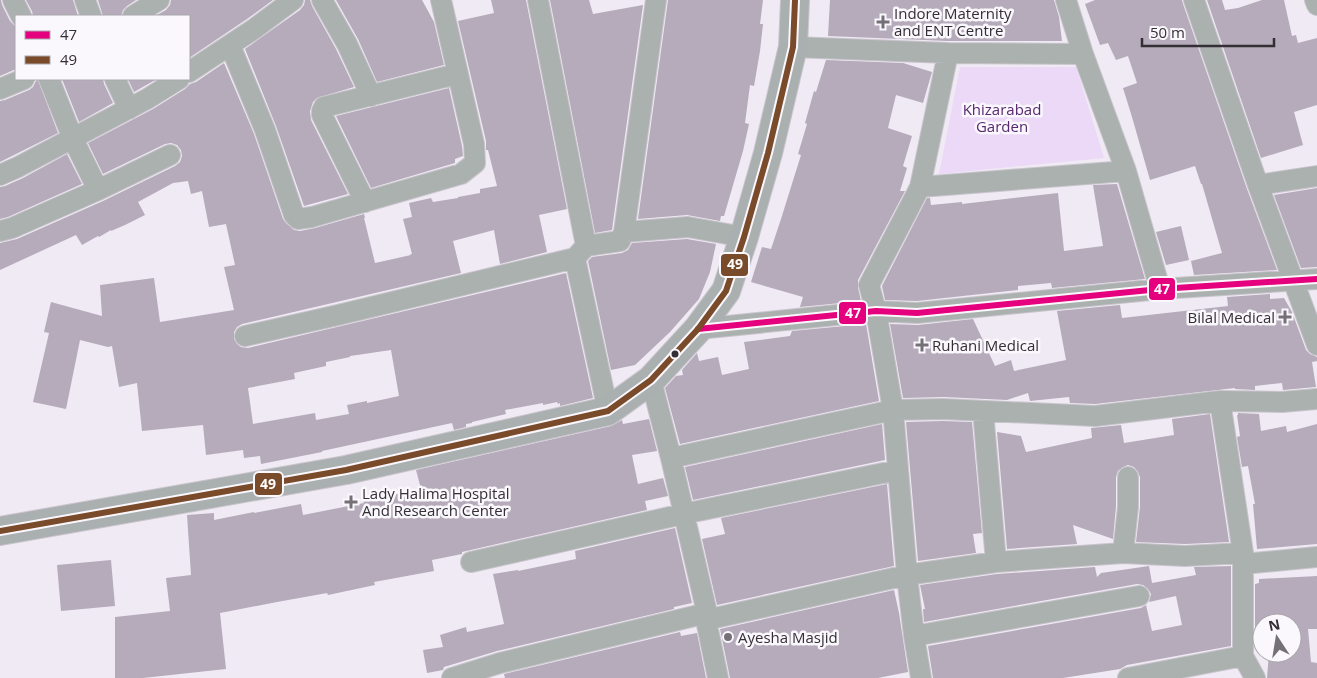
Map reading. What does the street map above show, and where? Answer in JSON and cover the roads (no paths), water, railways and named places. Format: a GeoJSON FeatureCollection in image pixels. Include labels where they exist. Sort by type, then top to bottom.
{"type":"FeatureCollection","features":[{"type":"Feature","properties":{"kind":"main road"},"geometry":{"type":"LineString","coordinates":[[0,531],[346,470],[608,411],[651,380],[698,329],[726,291],[768,153],[793,47],[795,0]]}},
{"type":"Feature","properties":{"kind":"street"},"geometry":{"type":"LineString","coordinates":[[13,0],[20,15]]}},
{"type":"Feature","properties":{"kind":"street"},"geometry":{"type":"LineString","coordinates":[[85,0],[91,15]]}},
{"type":"Feature","properties":{"kind":"street"},"geometry":{"type":"LineString","coordinates":[[135,15],[159,0]]}},
{"type":"Feature","properties":{"kind":"street"},"geometry":{"type":"LineString","coordinates":[[190,71],[254,29],[293,0]]}},
{"type":"Feature","properties":{"kind":"street"},"geometry":{"type":"LineString","coordinates":[[322,0],[347,44],[371,96]]}},
{"type":"Feature","properties":{"kind":"street"},"geometry":{"type":"LineString","coordinates":[[230,45],[265,130],[294,215],[298,219],[312,218],[461,174],[475,163],[474,144],[441,0]]}},
{"type":"Feature","properties":{"kind":"street"},"geometry":{"type":"LineString","coordinates":[[538,0],[608,411]]}},
{"type":"Feature","properties":{"kind":"street"},"geometry":{"type":"LineString","coordinates":[[245,336],[338,315],[620,241],[624,232],[656,0]]}},
{"type":"Feature","properties":{"kind":"street"},"geometry":{"type":"LineString","coordinates":[[1066,0],[1083,54],[1126,170],[1160,289]]}},
{"type":"Feature","properties":{"kind":"street"},"geometry":{"type":"LineString","coordinates":[[1194,0],[1258,185],[1317,345]]}},
{"type":"Feature","properties":{"kind":"street"},"geometry":{"type":"LineString","coordinates":[[1315,0],[1317,5]]}},
{"type":"Feature","properties":{"kind":"street"},"geometry":{"type":"LineString","coordinates":[[793,47],[948,53],[1083,54]]}},
{"type":"Feature","properties":{"kind":"street"},"geometry":{"type":"LineString","coordinates":[[921,678],[907,575],[893,410],[876,311],[869,285],[920,187],[948,53]]}},
{"type":"Feature","properties":{"kind":"street"},"geometry":{"type":"LineString","coordinates":[[365,202],[322,115],[324,107],[457,74]]}},
{"type":"Feature","properties":{"kind":"street"},"geometry":{"type":"LineString","coordinates":[[0,89],[22,80]]}},
{"type":"Feature","properties":{"kind":"street"},"geometry":{"type":"LineString","coordinates":[[49,80],[73,139],[98,190]]}},
{"type":"Feature","properties":{"kind":"street"},"geometry":{"type":"LineString","coordinates":[[115,80],[129,110]]}},
{"type":"Feature","properties":{"kind":"street"},"geometry":{"type":"LineString","coordinates":[[0,175],[148,100],[178,80]]}},
{"type":"Feature","properties":{"kind":"street"},"geometry":{"type":"LineString","coordinates":[[0,231],[12,228],[98,190],[170,155]]}},
{"type":"Feature","properties":{"kind":"street"},"geometry":{"type":"LineString","coordinates":[[920,187],[1126,170]]}},
{"type":"Feature","properties":{"kind":"street"},"geometry":{"type":"LineString","coordinates":[[1258,185],[1317,176]]}},
{"type":"Feature","properties":{"kind":"street"},"geometry":{"type":"LineString","coordinates":[[624,232],[688,226],[744,237]]}},
{"type":"Feature","properties":{"kind":"street"},"geometry":{"type":"LineString","coordinates":[[698,329],[876,311],[917,313],[1160,289],[1317,279]]}},
{"type":"Feature","properties":{"kind":"street"},"geometry":{"type":"LineString","coordinates":[[651,380],[684,514],[707,617],[718,678]]}},
{"type":"Feature","properties":{"kind":"street"},"geometry":{"type":"LineString","coordinates":[[671,458],[893,410],[943,409],[1095,416],[1220,401],[1282,402],[1317,399]]}},
{"type":"Feature","properties":{"kind":"street"},"geometry":{"type":"LineString","coordinates":[[1220,401],[1243,559],[1243,656],[1256,678]]}},
{"type":"Feature","properties":{"kind":"street"},"geometry":{"type":"LineString","coordinates":[[983,411],[996,562]]}},
{"type":"Feature","properties":{"kind":"street"},"geometry":{"type":"LineString","coordinates":[[471,562],[684,514],[898,470]]}},
{"type":"Feature","properties":{"kind":"street"},"geometry":{"type":"LineString","coordinates":[[1123,553],[1128,507],[1128,477]]}},
{"type":"Feature","properties":{"kind":"street"},"geometry":{"type":"LineString","coordinates":[[452,678],[500,663],[707,617],[907,575],[996,562],[1123,553],[1243,559],[1317,557]]}},
{"type":"Feature","properties":{"kind":"street"},"geometry":{"type":"LineString","coordinates":[[914,636],[1140,596]]}},
{"type":"Feature","properties":{"kind":"street"},"geometry":{"type":"LineString","coordinates":[[1128,678],[1203,670],[1243,656]]}},
{"type":"Feature","properties":{"kind":"place","name":"Indore Maternity and ENT Centre"},"geometry":{"type":"Point","coordinates":[883,22]}},
{"type":"Feature","properties":{"kind":"place","name":"Bilal Medical"},"geometry":{"type":"Point","coordinates":[1285,317]}},
{"type":"Feature","properties":{"kind":"place","name":"Ruhani Medical"},"geometry":{"type":"Point","coordinates":[922,345]}},
{"type":"Feature","properties":{"kind":"place","name":"Lady Halima Hospital And Research Center"},"geometry":{"type":"Point","coordinates":[351,502]}},
{"type":"Feature","properties":{"kind":"place","name":"Ayesha Masjid"},"geometry":{"type":"Point","coordinates":[728,637]}},
{"type":"Feature","properties":{"kind":"park label","name":"Khizarabad Garden"},"geometry":{"type":"Point","coordinates":[1002,118]}}]}
